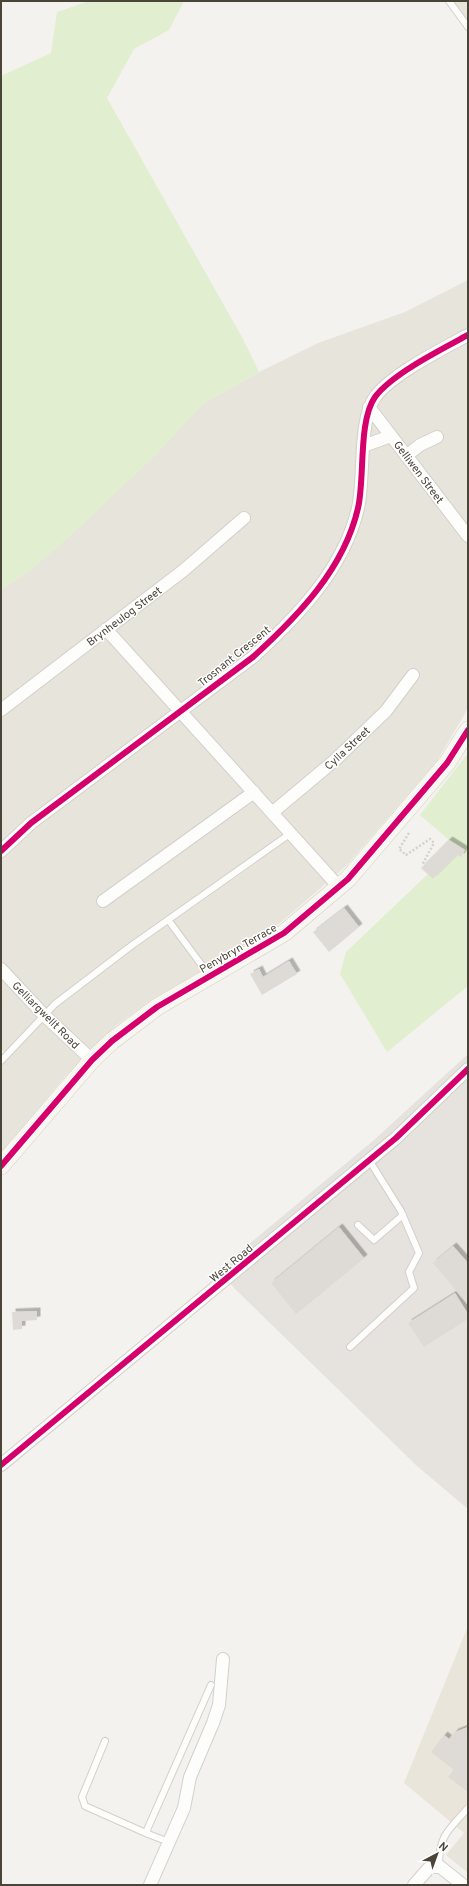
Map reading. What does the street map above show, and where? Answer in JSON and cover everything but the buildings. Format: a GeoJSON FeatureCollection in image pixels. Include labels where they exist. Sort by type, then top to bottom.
{"type":"FeatureCollection","features":[{"type":"Feature","properties":{"kind":"street"},"geometry":{"type":"LineString","coordinates":[[369,407],[376,397],[399,375],[467,338]]}},
{"type":"Feature","properties":{"kind":"street","name":"Gelliwen Street"},"geometry":{"type":"LineString","coordinates":[[369,407],[468,536]]}},
{"type":"Feature","properties":{"kind":"street","name":"Trosnant Crescent"},"geometry":{"type":"LineString","coordinates":[[1,851],[31,823],[253,657],[284,629],[309,602],[345,544],[358,507],[363,446],[369,407]]}},
{"type":"Feature","properties":{"kind":"street"},"geometry":{"type":"LineString","coordinates":[[363,446],[391,436]]}},
{"type":"Feature","properties":{"kind":"street"},"geometry":{"type":"LineString","coordinates":[[406,456],[420,445],[437,437]]}},
{"type":"Feature","properties":{"kind":"street","name":"Brynheulog Street"},"geometry":{"type":"LineString","coordinates":[[1,710],[184,570],[244,518]]}},
{"type":"Feature","properties":{"kind":"street"},"geometry":{"type":"LineString","coordinates":[[106,629],[273,812],[339,887]]}},
{"type":"Feature","properties":{"kind":"street","name":"Cylla Street"},"geometry":{"type":"LineString","coordinates":[[273,812],[334,761],[386,712],[413,675]]}},
{"type":"Feature","properties":{"kind":"street","name":"Penybryn Terrace"},"geometry":{"type":"LineString","coordinates":[[1,1166],[92,1060],[112,1041],[157,1007],[209,975],[284,933],[348,879],[447,763],[468,730]]}},
{"type":"Feature","properties":{"kind":"street"},"geometry":{"type":"LineString","coordinates":[[103,901],[254,792]]}},
{"type":"Feature","properties":{"kind":"street","name":"Gelliargwellt Road"},"geometry":{"type":"LineString","coordinates":[[1,969],[44,1015],[92,1060]]}},
{"type":"Feature","properties":{"kind":"street","name":"West Road"},"geometry":{"type":"LineString","coordinates":[[1,1465],[396,1138],[468,1069]]}},
{"type":"Feature","properties":{"kind":"street"},"geometry":{"type":"LineString","coordinates":[[150,1885],[184,1808],[190,1777],[219,1705],[223,1659]]}},
{"type":"Feature","properties":{"kind":"street"},"geometry":{"type":"LineString","coordinates":[[414,1885],[429,1868],[439,1866],[463,1885]]}},
{"type":"Feature","properties":{"kind":"lane"},"geometry":{"type":"LineString","coordinates":[[449,1],[468,27]]}},
{"type":"Feature","properties":{"kind":"lane"},"geometry":{"type":"LineString","coordinates":[[1,1061],[54,1004],[125,950],[291,833]]}},
{"type":"Feature","properties":{"kind":"lane"},"geometry":{"type":"LineString","coordinates":[[169,920],[209,975]]}},
{"type":"Feature","properties":{"kind":"lane"},"geometry":{"type":"LineString","coordinates":[[350,1347],[414,1288],[410,1272],[419,1253],[403,1215],[369,1160]]}},
{"type":"Feature","properties":{"kind":"lane"},"geometry":{"type":"LineString","coordinates":[[358,1225],[374,1240],[403,1215]]}},
{"type":"Feature","properties":{"kind":"lane"},"geometry":{"type":"LineString","coordinates":[[148,1834],[147,1830],[151,1820],[211,1685]]}},
{"type":"Feature","properties":{"kind":"lane"},"geometry":{"type":"LineString","coordinates":[[105,1741],[82,1797],[83,1804],[169,1842]]}},
{"type":"Feature","properties":{"kind":"lane"},"geometry":{"type":"LineString","coordinates":[[439,1866],[439,1850],[442,1839],[468,1808]]}},
{"type":"Feature","properties":{"kind":"path"},"geometry":{"type":"LineString","coordinates":[[406,812],[416,820],[399,849],[406,855],[430,839],[434,843],[422,865]]}},
{"type":"Feature","properties":{"kind":"shaded area"},"geometry":{"type":"Polygon","coordinates":[[[454,1],[468,1],[468,21],[454,1]]]}},
{"type":"Feature","properties":{"kind":"shaded area"},"geometry":{"type":"Polygon","coordinates":[[[468,280],[468,707],[463,717],[437,761],[346,866],[280,923],[224,958],[154,998],[117,1025],[95,1045],[63,1079],[1,1153],[1,1066],[9,1057],[1,1049],[1,590],[32,569],[204,403],[259,372],[318,343],[405,312],[468,280]]]}},
{"type":"Feature","properties":{"kind":"shaded area"},"geometry":{"type":"Polygon","coordinates":[[[468,1054],[468,1509],[417,1466],[235,1289],[218,1270],[374,1140],[468,1054]]]}},
{"type":"Feature","properties":{"kind":"shaded area"},"geometry":{"type":"Polygon","coordinates":[[[468,1626],[468,1828],[464,1833],[404,1783],[468,1626]]]}},
{"type":"Feature","properties":{"kind":"shaded area"},"geometry":{"type":"Polygon","coordinates":[[[468,1828],[468,1873],[446,1855],[468,1828]]]}},
{"type":"Feature","properties":{"kind":"green space"},"geometry":{"type":"Polygon","coordinates":[[[89,1],[184,1],[169,30],[134,49],[107,98],[243,339],[259,372],[204,403],[155,456],[65,541],[32,569],[1,590],[1,76],[51,53],[57,12],[89,1]]]}},
{"type":"Feature","properties":{"kind":"green space"},"geometry":{"type":"Polygon","coordinates":[[[468,753],[468,986],[387,1052],[340,974],[346,952],[428,874],[433,879],[457,855],[461,857],[465,850],[449,840],[420,815],[468,753]]]}},
{"type":"Feature","properties":{"kind":"cycle path"},"geometry":{"type":"LineString","coordinates":[[1,851],[31,823],[253,657],[302,608],[330,571],[342,551],[351,530],[360,496],[366,420],[375,397],[383,388],[405,371],[468,335]]}},
{"type":"Feature","properties":{"kind":"cycle path"},"geometry":{"type":"LineString","coordinates":[[1,1166],[92,1060],[112,1041],[157,1007],[284,933],[348,879],[447,763],[468,730]]}},
{"type":"Feature","properties":{"kind":"cycle path"},"geometry":{"type":"LineString","coordinates":[[1,1465],[396,1138],[468,1069]]}}]}
